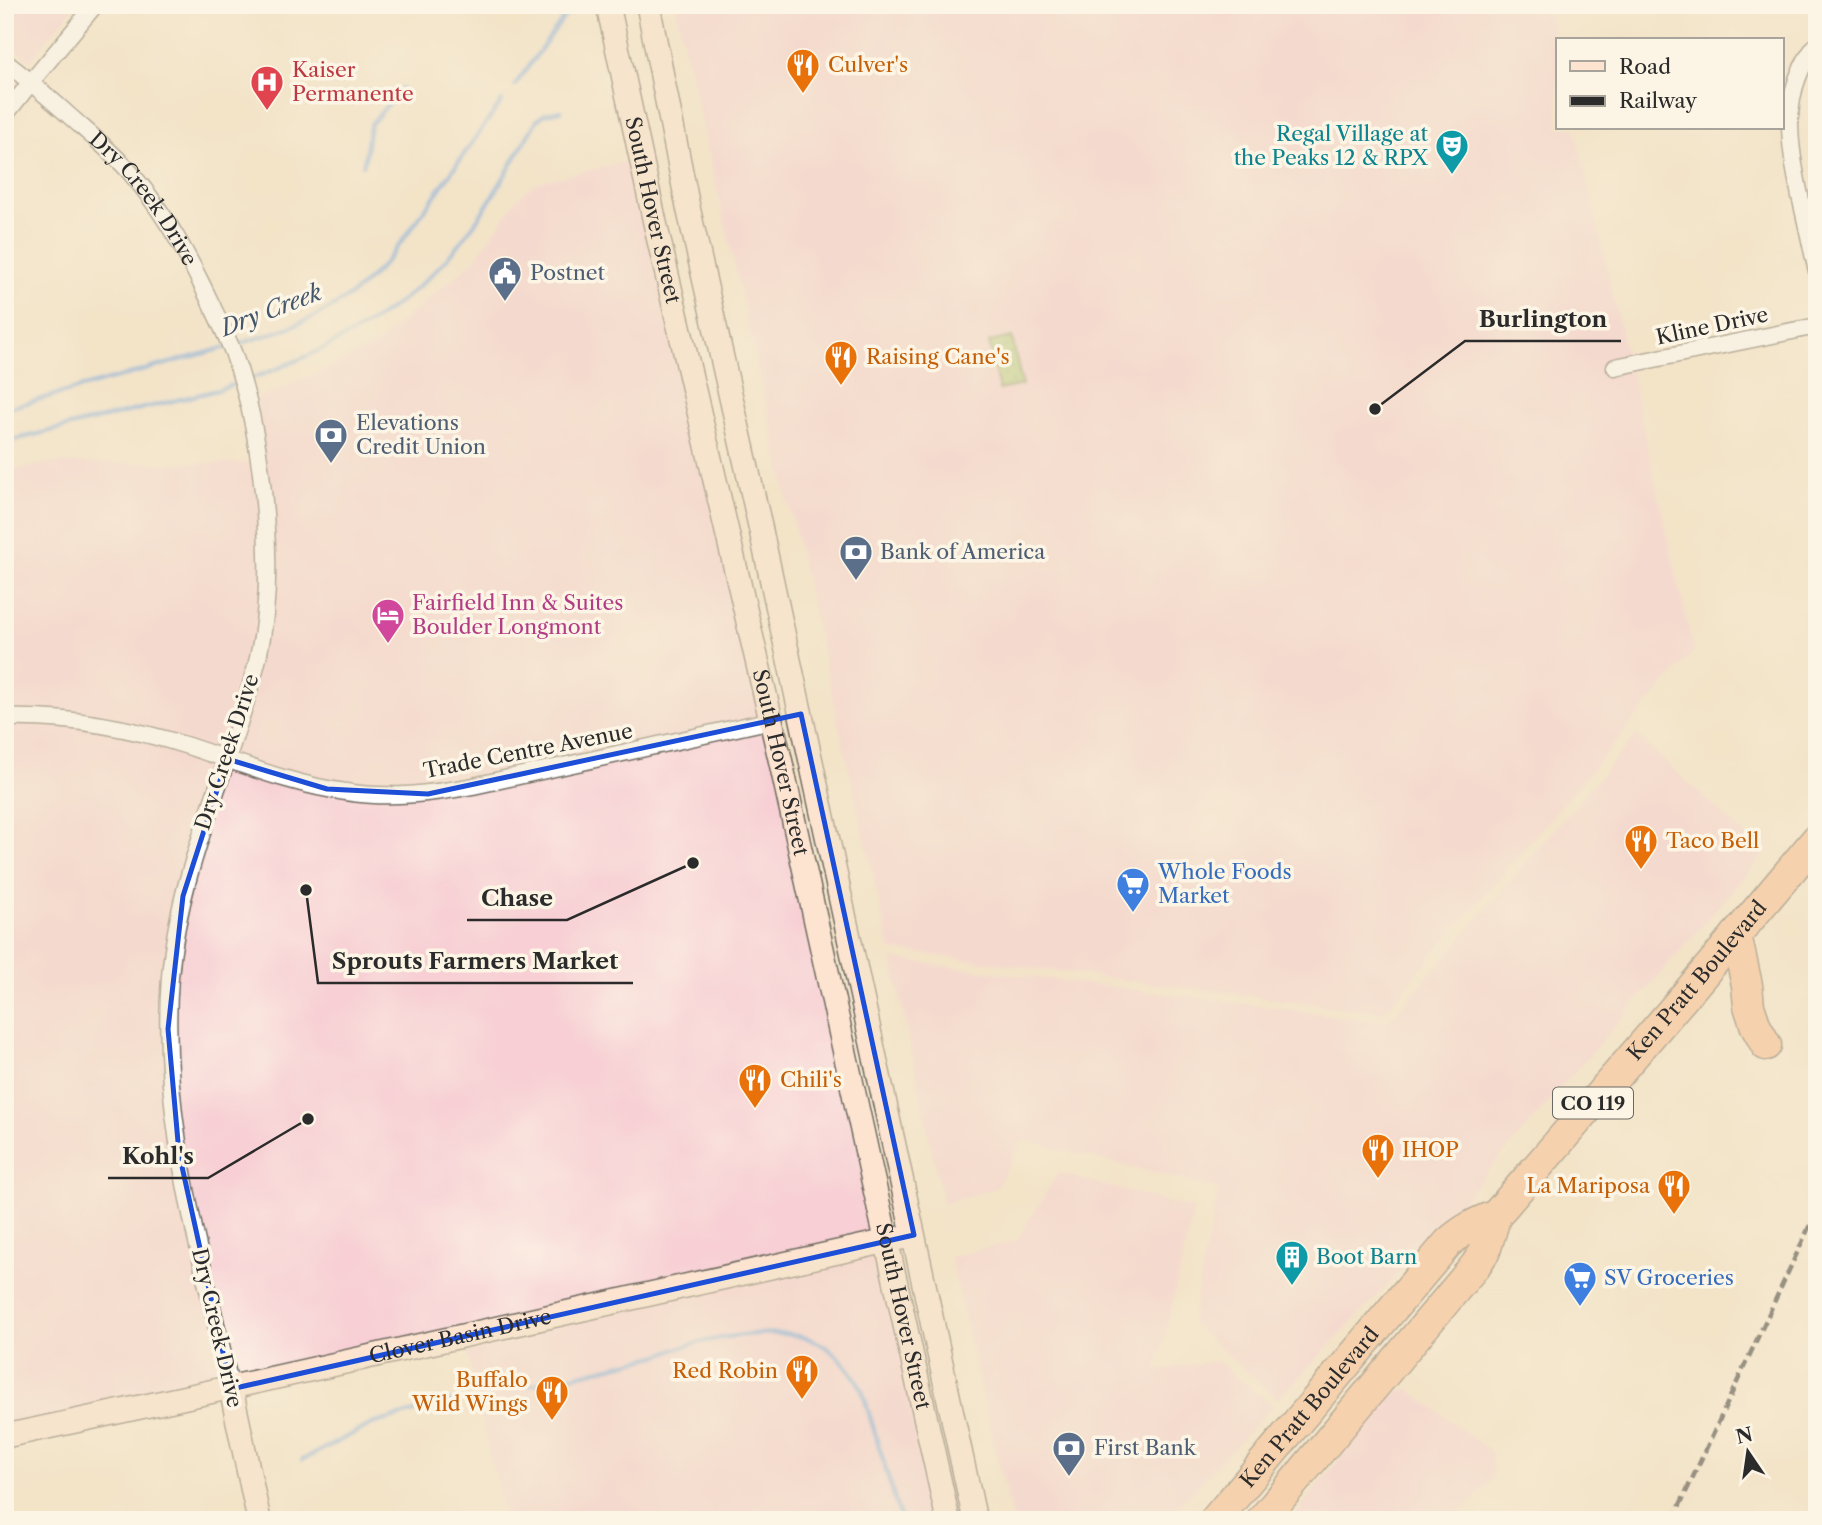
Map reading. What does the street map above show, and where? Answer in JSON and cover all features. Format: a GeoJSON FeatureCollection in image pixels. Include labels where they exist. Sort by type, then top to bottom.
{"type":"FeatureCollection","features":[{"type":"Feature","properties":{"kind":"highway","name":"Ken Pratt Boulevard"},"geometry":{"type":"LineString","coordinates":[[1216,1520],[1448,1243],[1473,1224],[1496,1215],[1817,839]]}},
{"type":"Feature","properties":{"kind":"highway"},"geometry":{"type":"LineString","coordinates":[[1736,935],[1749,1006],[1766,1045]]}},
{"type":"Feature","properties":{"kind":"highway","name":"Ken Pratt Boulevard"},"geometry":{"type":"LineString","coordinates":[[1262,1520],[1475,1266],[1485,1251],[1496,1215]]}},
{"type":"Feature","properties":{"kind":"main road","name":"South Hover Street"},"geometry":{"type":"LineString","coordinates":[[648,5],[688,207],[801,714],[975,1520]]}},
{"type":"Feature","properties":{"kind":"main road","name":"South Hover Street"},"geometry":{"type":"LineString","coordinates":[[610,11],[660,245],[772,720],[948,1520]]}},
{"type":"Feature","properties":{"kind":"main road"},"geometry":{"type":"LineString","coordinates":[[772,720],[801,714]]}},
{"type":"Feature","properties":{"kind":"main road","name":"Clover Basin Drive"},"geometry":{"type":"LineString","coordinates":[[5,1436],[231,1389],[914,1235]]}},
{"type":"Feature","properties":{"kind":"main road","name":"Dry Creek Drive"},"geometry":{"type":"LineString","coordinates":[[231,1389],[259,1520]]}},
{"type":"Feature","properties":{"kind":"street"},"geometry":{"type":"LineString","coordinates":[[5,115],[95,5]]}},
{"type":"Feature","properties":{"kind":"street"},"geometry":{"type":"LineString","coordinates":[[1817,44],[1809,54],[1795,84],[1789,117],[1790,150],[1817,271]]}},
{"type":"Feature","properties":{"kind":"street","name":"Dry Creek Drive"},"geometry":{"type":"LineString","coordinates":[[5,62],[118,159],[145,190],[182,246],[235,357],[248,401],[262,470],[268,584],[259,653],[247,699],[183,896],[172,954],[168,1029],[170,1093],[177,1143],[231,1389]]}},
{"type":"Feature","properties":{"kind":"street","name":"Kline Drive"},"geometry":{"type":"LineString","coordinates":[[1615,367],[1817,326]]}},
{"type":"Feature","properties":{"kind":"street","name":"Trade Centre Avenue"},"geometry":{"type":"LineString","coordinates":[[5,718],[51,718],[118,727],[295,781],[327,789],[377,795],[428,794],[473,786],[772,720]]}},
{"type":"Feature","properties":{"kind":"highlighted area"},"geometry":{"type":"Polygon","coordinates":[[[801,714],[914,1235],[231,1389],[179,1153],[168,1029],[183,896],[227,759],[327,789],[428,794],[801,714]]]}},
{"type":"Feature","properties":{"kind":"shaded area"},"geometry":{"type":"Polygon","coordinates":[[[5,5],[75,5],[30,61],[5,42],[5,5]]]}},
{"type":"Feature","properties":{"kind":"shaded area"},"geometry":{"type":"Polygon","coordinates":[[[675,5],[1547,5],[1556,43],[1556,130],[1575,130],[1694,651],[1383,1013],[890,950],[675,5]]]}},
{"type":"Feature","properties":{"kind":"shaded area"},"geometry":{"type":"Polygon","coordinates":[[[642,158],[886,1240],[5,1436],[5,472],[47,463],[260,463],[248,401],[319,373],[380,341],[473,262],[516,200],[531,186],[542,181],[642,158]]]}},
{"type":"Feature","properties":{"kind":"shaded area"},"geometry":{"type":"Polygon","coordinates":[[[1636,735],[1765,853],[1407,1265],[1278,1399],[1191,1323],[1218,1189],[1022,1140],[996,1188],[943,1204],[892,959],[1388,1022],[1636,735]]]}},
{"type":"Feature","properties":{"kind":"shaded area"},"geometry":{"type":"Polygon","coordinates":[[[1058,1173],[1194,1209],[1157,1370],[1218,1361],[1273,1406],[1165,1520],[1012,1520],[950,1257],[1017,1240],[1058,1173]]]}},
{"type":"Feature","properties":{"kind":"shaded area"},"geometry":{"type":"Polygon","coordinates":[[[886,1242],[948,1520],[507,1520],[501,1504],[464,1337],[886,1242]]]}},
{"type":"Feature","properties":{"kind":"shaded area"},"geometry":{"type":"Polygon","coordinates":[[[1409,1389],[1490,1451],[1494,1477],[1455,1520],[1291,1520],[1388,1395],[1409,1389]]]}},
{"type":"Feature","properties":{"kind":"green space"},"geometry":{"type":"Polygon","coordinates":[[[1012,337],[1022,385],[999,390],[989,342],[1012,337]]]}},
{"type":"Feature","properties":{"kind":"waterway","name":"Dry Creek"},"geometry":{"type":"LineString","coordinates":[[515,85],[565,16],[579,5]]}},
{"type":"Feature","properties":{"kind":"waterway"},"geometry":{"type":"LineString","coordinates":[[363,165],[371,124],[402,88]]}},
{"type":"Feature","properties":{"kind":"waterway","name":"Dry Creek"},"geometry":{"type":"LineString","coordinates":[[235,345],[310,318],[339,303],[364,284],[404,238],[502,101]]}},
{"type":"Feature","properties":{"kind":"waterway"},"geometry":{"type":"LineString","coordinates":[[247,380],[303,358],[357,331],[406,297],[450,255],[475,224],[537,120],[545,114],[561,111]]}},
{"type":"Feature","properties":{"kind":"waterway","name":"Dry Creek"},"geometry":{"type":"LineString","coordinates":[[5,409],[227,347]]}},
{"type":"Feature","properties":{"kind":"waterway"},"geometry":{"type":"LineString","coordinates":[[5,442],[238,383]]}},
{"type":"Feature","properties":{"kind":"waterway"},"geometry":{"type":"LineString","coordinates":[[494,1391],[547,1382],[715,1339],[760,1334],[802,1337],[833,1352],[849,1369],[862,1390],[901,1520]]}},
{"type":"Feature","properties":{"kind":"waterway"},"geometry":{"type":"LineString","coordinates":[[302,1460],[372,1424],[457,1400]]}},
{"type":"Feature","properties":{"kind":"railway"},"geometry":{"type":"LineString","coordinates":[[1673,1520],[1817,1210]]}},
{"type":"Feature","properties":{"kind":"place","name":"Culver's"},"geometry":{"type":"Point","coordinates":[803,95]}},
{"type":"Feature","properties":{"kind":"place","name":"Kaiser Permanente"},"geometry":{"type":"Point","coordinates":[267,112]}},
{"type":"Feature","properties":{"kind":"place","name":"Regal Village at the Peaks 12 & RPX"},"geometry":{"type":"Point","coordinates":[1452,176]}},
{"type":"Feature","properties":{"kind":"place","name":"Postnet"},"geometry":{"type":"Point","coordinates":[505,303]}},
{"type":"Feature","properties":{"kind":"place","name":"Raising Cane's"},"geometry":{"type":"Point","coordinates":[841,387]}},
{"type":"Feature","properties":{"kind":"place","name":"Burlington"},"geometry":{"type":"Point","coordinates":[1375,409]}},
{"type":"Feature","properties":{"kind":"place","name":"Elevations Credit Union"},"geometry":{"type":"Point","coordinates":[331,465]}},
{"type":"Feature","properties":{"kind":"place","name":"Bank of America"},"geometry":{"type":"Point","coordinates":[856,582]}},
{"type":"Feature","properties":{"kind":"place","name":"Fairfield Inn & Suites Boulder Longmont"},"geometry":{"type":"Point","coordinates":[388,645]}},
{"type":"Feature","properties":{"kind":"place","name":"Chase"},"geometry":{"type":"Point","coordinates":[693,863]}},
{"type":"Feature","properties":{"kind":"place","name":"Taco Bell"},"geometry":{"type":"Point","coordinates":[1641,871]}},
{"type":"Feature","properties":{"kind":"place","name":"Sprouts Farmers Market"},"geometry":{"type":"Point","coordinates":[306,890]}},
{"type":"Feature","properties":{"kind":"place","name":"Whole Foods Market"},"geometry":{"type":"Point","coordinates":[1133,914]}},
{"type":"Feature","properties":{"kind":"place","name":"Chili's"},"geometry":{"type":"Point","coordinates":[755,1110]}},
{"type":"Feature","properties":{"kind":"place","name":"Kohl's"},"geometry":{"type":"Point","coordinates":[308,1119]}},
{"type":"Feature","properties":{"kind":"place","name":"IHOP"},"geometry":{"type":"Point","coordinates":[1378,1180]}},
{"type":"Feature","properties":{"kind":"place","name":"La Mariposa"},"geometry":{"type":"Point","coordinates":[1674,1216]}},
{"type":"Feature","properties":{"kind":"place","name":"Boot Barn"},"geometry":{"type":"Point","coordinates":[1292,1287]}},
{"type":"Feature","properties":{"kind":"place","name":"SV Groceries"},"geometry":{"type":"Point","coordinates":[1580,1308]}},
{"type":"Feature","properties":{"kind":"place","name":"Red Robin"},"geometry":{"type":"Point","coordinates":[802,1401]}},
{"type":"Feature","properties":{"kind":"place","name":"Buffalo Wild Wings"},"geometry":{"type":"Point","coordinates":[552,1422]}},
{"type":"Feature","properties":{"kind":"place","name":"First Bank"},"geometry":{"type":"Point","coordinates":[1069,1478]}}]}
